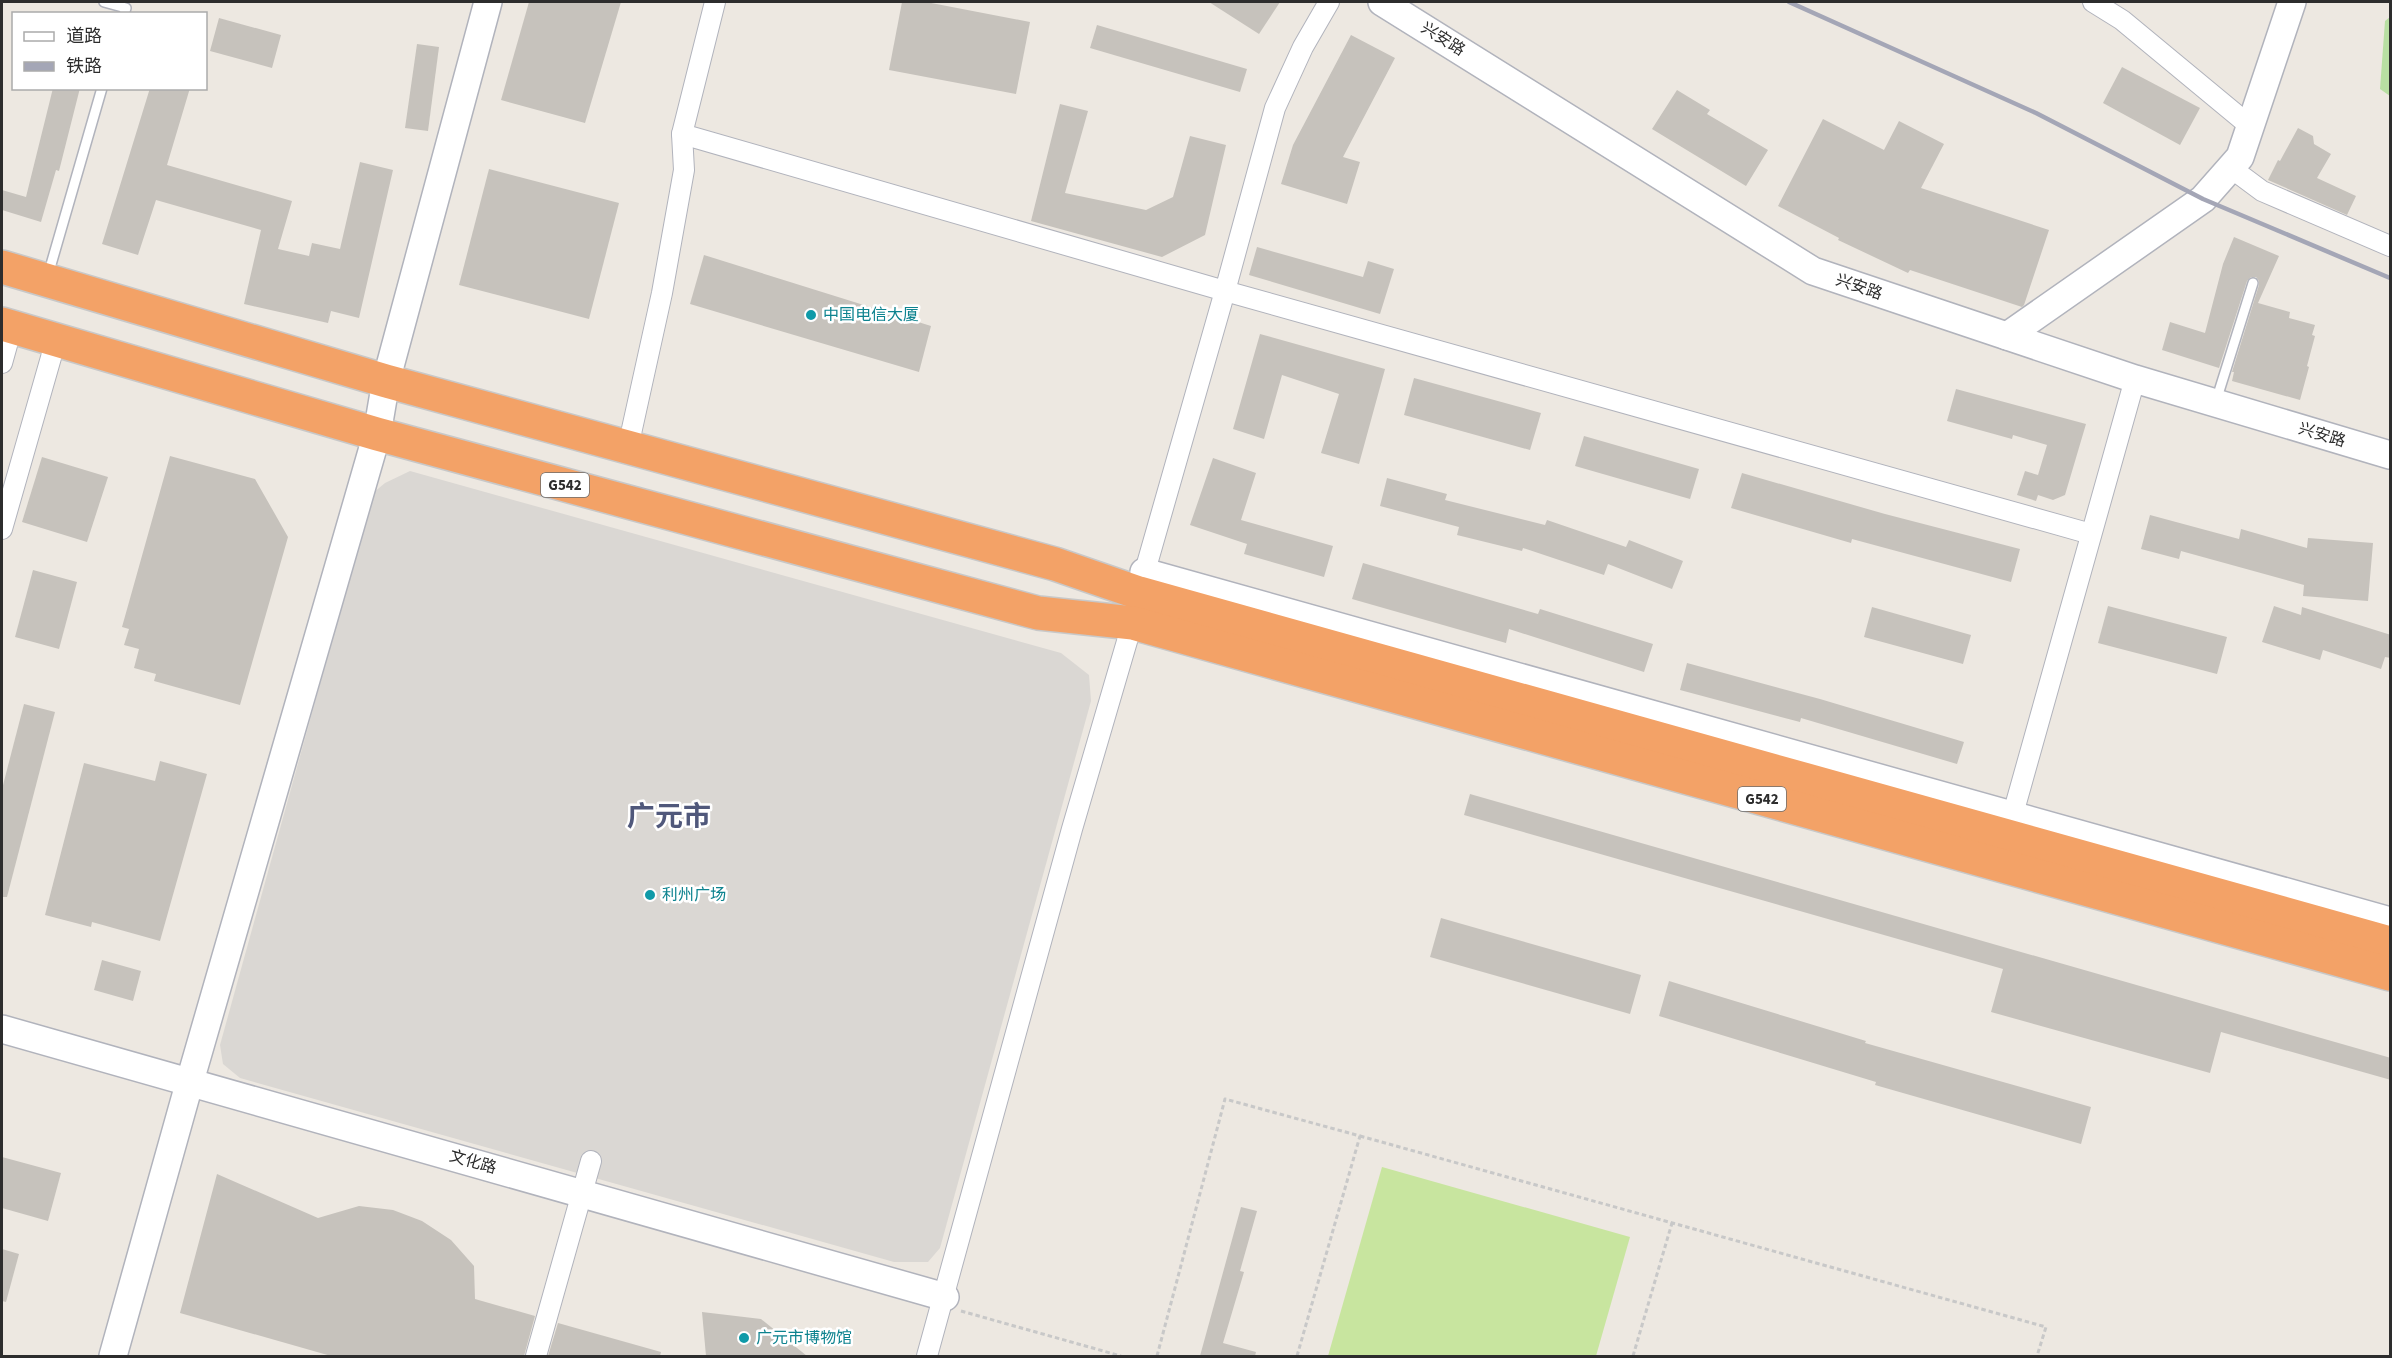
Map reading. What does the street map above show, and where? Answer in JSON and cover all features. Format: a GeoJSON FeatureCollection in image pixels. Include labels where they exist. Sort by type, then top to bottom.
{"type":"FeatureCollection","features":[{"type":"Feature","properties":{"kind":"highway","name":"G542"},"geometry":{"type":"LineString","coordinates":[[2,267],[386,381],[1054,564],[1139,596],[2006,839],[2391,943]]}},
{"type":"Feature","properties":{"kind":"highway","name":"G542"},"geometry":{"type":"LineString","coordinates":[[7,325],[377,434],[1038,613],[1139,596]]}},
{"type":"Feature","properties":{"kind":"highway","name":"G542"},"geometry":{"type":"LineString","coordinates":[[2006,839],[2391,974]]}},
{"type":"Feature","properties":{"kind":"street"},"geometry":{"type":"LineString","coordinates":[[114,1356],[190,1081],[377,434],[386,381],[488,2]]}},
{"type":"Feature","properties":{"kind":"street"},"geometry":{"type":"LineString","coordinates":[[628,447],[668,259],[684,170],[682,134],[715,2]]}},
{"type":"Feature","properties":{"kind":"street"},"geometry":{"type":"LineString","coordinates":[[927,1356],[1072,829],[1275,108],[1303,48],[1329,2]]}},
{"type":"Feature","properties":{"kind":"street"},"geometry":{"type":"LineString","coordinates":[[2093,2],[2122,20],[2250,126]]}},
{"type":"Feature","properties":{"kind":"street"},"geometry":{"type":"LineString","coordinates":[[2007,336],[2203,199],[2231,168],[2240,157],[2292,2]]}},
{"type":"Feature","properties":{"kind":"street","name":"兴安路"},"geometry":{"type":"LineString","coordinates":[[1389,3],[1813,271],[2135,379],[2391,455]]}},
{"type":"Feature","properties":{"kind":"street"},"geometry":{"type":"LineString","coordinates":[[682,134],[1225,291],[2091,534]]}},
{"type":"Feature","properties":{"kind":"street"},"geometry":{"type":"LineString","coordinates":[[2231,168],[2262,191],[2391,246]]}},
{"type":"Feature","properties":{"kind":"street"},"geometry":{"type":"LineString","coordinates":[[2,363],[7,325]]}},
{"type":"Feature","properties":{"kind":"street"},"geometry":{"type":"LineString","coordinates":[[2,529],[56,340]]}},
{"type":"Feature","properties":{"kind":"street"},"geometry":{"type":"LineString","coordinates":[[2135,379],[2006,839],[2391,921]]}},
{"type":"Feature","properties":{"kind":"street","name":"文化路"},"geometry":{"type":"LineString","coordinates":[[2,1029],[582,1193],[943,1301]]}},
{"type":"Feature","properties":{"kind":"street"},"geometry":{"type":"LineString","coordinates":[[536,1356],[591,1161]]}},
{"type":"Feature","properties":{"kind":"lane"},"geometry":{"type":"LineString","coordinates":[[104,2],[126,8],[125,12]]}},
{"type":"Feature","properties":{"kind":"lane"},"geometry":{"type":"LineString","coordinates":[[47,280],[101,90]]}},
{"type":"Feature","properties":{"kind":"lane"},"geometry":{"type":"LineString","coordinates":[[2215,403],[2253,283]]}},
{"type":"Feature","properties":{"kind":"path"},"geometry":{"type":"LineString","coordinates":[[1157,1356],[1225,1099],[2046,1327],[2037,1356]]}},
{"type":"Feature","properties":{"kind":"path"},"geometry":{"type":"LineString","coordinates":[[1297,1356],[1360,1136]]}},
{"type":"Feature","properties":{"kind":"path"},"geometry":{"type":"LineString","coordinates":[[1633,1356],[1672,1223]]}},
{"type":"Feature","properties":{"kind":"path"},"geometry":{"type":"LineString","coordinates":[[943,1301],[1121,1356]]}},
{"type":"Feature","properties":{"kind":"green space"},"geometry":{"type":"Polygon","coordinates":[[[2390,17],[2390,96],[2380,89],[2385,21],[2390,17]]]}},
{"type":"Feature","properties":{"kind":"green space"},"geometry":{"type":"Polygon","coordinates":[[[1382,1167],[1630,1237],[1596,1356],[1328,1356],[1382,1167]]]}},
{"type":"Feature","properties":{"kind":"shaded area","name":"利州广场"},"geometry":{"type":"Polygon","coordinates":[[[410,471],[1061,653],[1089,675],[1091,701],[940,1248],[928,1262],[894,1262],[240,1078],[223,1064],[220,1045],[373,493],[385,483],[410,471]]]}},
{"type":"Feature","properties":{"kind":"building"},"geometry":{"type":"Polygon","coordinates":[[[529,2],[621,2],[585,123],[501,100],[529,2]]]}},
{"type":"Feature","properties":{"kind":"building"},"geometry":{"type":"Polygon","coordinates":[[[902,2],[926,2],[1030,22],[1016,94],[889,70],[902,2]]]}},
{"type":"Feature","properties":{"kind":"building"},"geometry":{"type":"Polygon","coordinates":[[[1209,2],[1280,2],[1259,34],[1209,2]]]}},
{"type":"Feature","properties":{"kind":"building"},"geometry":{"type":"Polygon","coordinates":[[[219,18],[281,35],[272,68],[210,51],[219,18]]]}},
{"type":"Feature","properties":{"kind":"building"},"geometry":{"type":"Polygon","coordinates":[[[1097,25],[1247,69],[1240,92],[1090,48],[1097,25]]]}},
{"type":"Feature","properties":{"kind":"building"},"geometry":{"type":"Polygon","coordinates":[[[1351,35],[1395,58],[1343,157],[1360,162],[1347,204],[1281,184],[1293,145],[1351,35]]]}},
{"type":"Feature","properties":{"kind":"building"},"geometry":{"type":"Polygon","coordinates":[[[417,44],[439,47],[428,131],[405,128],[417,44]]]}},
{"type":"Feature","properties":{"kind":"building"},"geometry":{"type":"Polygon","coordinates":[[[2122,67],[2200,108],[2180,145],[2103,103],[2122,67]]]}},
{"type":"Feature","properties":{"kind":"building"},"geometry":{"type":"Polygon","coordinates":[[[53,90],[79,90],[59,171],[56,170],[41,222],[2,210],[2,190],[26,197],[53,90]]]}},
{"type":"Feature","properties":{"kind":"building"},"geometry":{"type":"Polygon","coordinates":[[[149,90],[189,90],[167,165],[292,201],[278,249],[309,256],[312,243],[340,249],[360,162],[393,170],[359,318],[331,311],[328,323],[244,304],[261,230],[156,200],[138,255],[102,244],[149,90]]]}},
{"type":"Feature","properties":{"kind":"building"},"geometry":{"type":"Polygon","coordinates":[[[1677,90],[1710,110],[1707,114],[1768,150],[1746,186],[1652,129],[1677,90]]]}},
{"type":"Feature","properties":{"kind":"building"},"geometry":{"type":"Polygon","coordinates":[[[1060,104],[1088,111],[1065,193],[1146,210],[1173,197],[1190,136],[1226,145],[1205,235],[1162,257],[1031,221],[1060,104]]]}},
{"type":"Feature","properties":{"kind":"building"},"geometry":{"type":"Polygon","coordinates":[[[1823,119],[1884,150],[1899,121],[1944,144],[1921,188],[2049,230],[2024,305],[2022,307],[1910,270],[1908,273],[1838,240],[1839,238],[1778,206],[1823,119]]]}},
{"type":"Feature","properties":{"kind":"building"},"geometry":{"type":"Polygon","coordinates":[[[2298,128],[2313,136],[2314,144],[2331,154],[2317,178],[2356,196],[2347,215],[2268,180],[2298,128]]]}},
{"type":"Feature","properties":{"kind":"building"},"geometry":{"type":"Polygon","coordinates":[[[489,169],[619,203],[589,319],[459,285],[489,169]]]}},
{"type":"Feature","properties":{"kind":"building"},"geometry":{"type":"Polygon","coordinates":[[[2234,237],[2279,256],[2258,303],[2290,312],[2289,318],[2315,325],[2312,335],[2315,336],[2307,366],[2309,367],[2300,400],[2232,381],[2234,372],[2232,372],[2259,285],[2256,277],[2251,277],[2247,281],[2219,368],[2162,350],[2170,322],[2205,333],[2223,264],[2234,237]]]}},
{"type":"Feature","properties":{"kind":"building"},"geometry":{"type":"Polygon","coordinates":[[[1257,247],[1363,277],[1368,261],[1394,269],[1380,314],[1249,275],[1257,247]]]}},
{"type":"Feature","properties":{"kind":"building","name":"中国电信大厦"},"geometry":{"type":"Polygon","coordinates":[[[704,255],[931,326],[919,372],[690,304],[704,255]]]}},
{"type":"Feature","properties":{"kind":"building"},"geometry":{"type":"Polygon","coordinates":[[[1260,334],[1385,369],[1359,464],[1321,453],[1339,394],[1282,375],[1264,439],[1233,429],[1260,334]]]}},
{"type":"Feature","properties":{"kind":"building"},"geometry":{"type":"Polygon","coordinates":[[[1414,378],[1541,413],[1530,450],[1404,415],[1414,378]]]}},
{"type":"Feature","properties":{"kind":"building"},"geometry":{"type":"Polygon","coordinates":[[[1956,389],[2086,424],[2065,495],[2053,500],[2038,495],[2036,501],[2017,495],[2025,471],[2038,475],[2047,445],[2013,435],[2012,439],[1947,421],[1956,389]]]}},
{"type":"Feature","properties":{"kind":"building"},"geometry":{"type":"Polygon","coordinates":[[[1584,436],[1699,469],[1690,499],[1575,466],[1584,436]]]}},
{"type":"Feature","properties":{"kind":"building"},"geometry":{"type":"Polygon","coordinates":[[[170,456],[255,479],[288,537],[240,705],[154,681],[156,674],[134,668],[139,649],[124,645],[129,629],[122,627],[170,456]]]}},
{"type":"Feature","properties":{"kind":"building"},"geometry":{"type":"Polygon","coordinates":[[[42,457],[108,477],[87,542],[22,522],[42,457]]]}},
{"type":"Feature","properties":{"kind":"building"},"geometry":{"type":"Polygon","coordinates":[[[1213,458],[1256,473],[1241,520],[1333,546],[1324,577],[1244,554],[1247,544],[1190,525],[1213,458]]]}},
{"type":"Feature","properties":{"kind":"building"},"geometry":{"type":"Polygon","coordinates":[[[1742,473],[1885,514],[2020,549],[2011,582],[1852,539],[1851,543],[1731,508],[1742,473]]]}},
{"type":"Feature","properties":{"kind":"building"},"geometry":{"type":"Polygon","coordinates":[[[1387,478],[1447,494],[1445,500],[1545,525],[1547,520],[1626,547],[1629,540],[1683,561],[1672,589],[1608,564],[1604,575],[1523,548],[1522,551],[1457,535],[1459,527],[1380,506],[1387,478]]]}},
{"type":"Feature","properties":{"kind":"building"},"geometry":{"type":"Polygon","coordinates":[[[2150,515],[2239,539],[2241,529],[2307,548],[2308,538],[2373,543],[2368,601],[2303,596],[2304,585],[2181,551],[2179,559],[2141,549],[2150,515]]]}},
{"type":"Feature","properties":{"kind":"building"},"geometry":{"type":"Polygon","coordinates":[[[1363,563],[1538,614],[1540,609],[1653,644],[1644,672],[1509,629],[1506,643],[1352,599],[1363,563]]]}},
{"type":"Feature","properties":{"kind":"building"},"geometry":{"type":"Polygon","coordinates":[[[33,570],[77,582],[59,649],[15,637],[33,570]]]}},
{"type":"Feature","properties":{"kind":"building"},"geometry":{"type":"Polygon","coordinates":[[[2108,606],[2227,637],[2217,674],[2098,643],[2108,606]]]}},
{"type":"Feature","properties":{"kind":"building"},"geometry":{"type":"Polygon","coordinates":[[[2274,606],[2301,615],[2302,607],[2391,635],[2391,658],[2385,657],[2381,669],[2323,650],[2320,660],[2262,642],[2274,606]]]}},
{"type":"Feature","properties":{"kind":"building"},"geometry":{"type":"Polygon","coordinates":[[[1872,607],[1971,635],[1963,664],[1864,637],[1872,607]]]}},
{"type":"Feature","properties":{"kind":"building"},"geometry":{"type":"Polygon","coordinates":[[[1687,663],[1820,699],[1964,742],[1957,764],[1801,718],[1800,722],[1680,690],[1687,663]]]}},
{"type":"Feature","properties":{"kind":"building"},"geometry":{"type":"Polygon","coordinates":[[[24,704],[55,712],[7,897],[2,897],[2,789],[24,704]]]}},
{"type":"Feature","properties":{"kind":"building"},"geometry":{"type":"Polygon","coordinates":[[[160,761],[207,774],[160,941],[92,922],[91,927],[45,915],[84,763],[155,781],[160,761]]]}},
{"type":"Feature","properties":{"kind":"building"},"geometry":{"type":"Polygon","coordinates":[[[1470,794],[2391,1058],[2391,1080],[2221,1032],[2210,1073],[1991,1012],[2003,969],[1464,815],[1470,794]]]}},
{"type":"Feature","properties":{"kind":"building"},"geometry":{"type":"Polygon","coordinates":[[[1441,918],[1641,975],[1630,1014],[1430,957],[1441,918]]]}},
{"type":"Feature","properties":{"kind":"building"},"geometry":{"type":"Polygon","coordinates":[[[102,960],[141,971],[133,1001],[94,990],[102,960]]]}},
{"type":"Feature","properties":{"kind":"building"},"geometry":{"type":"Polygon","coordinates":[[[1669,981],[1866,1041],[1865,1043],[2091,1107],[2081,1144],[1875,1085],[1876,1082],[1659,1016],[1669,981]]]}},
{"type":"Feature","properties":{"kind":"building"},"geometry":{"type":"Polygon","coordinates":[[[2,1157],[61,1173],[48,1221],[2,1208],[2,1157]]]}},
{"type":"Feature","properties":{"kind":"building"},"geometry":{"type":"Polygon","coordinates":[[[217,1174],[318,1218],[359,1206],[393,1210],[422,1221],[451,1240],[474,1266],[475,1299],[535,1316],[524,1356],[331,1356],[180,1313],[217,1174]]]}},
{"type":"Feature","properties":{"kind":"building"},"geometry":{"type":"Polygon","coordinates":[[[1241,1207],[1257,1211],[1240,1271],[1244,1272],[1223,1343],[1256,1352],[1255,1356],[1200,1356],[1241,1207]]]}},
{"type":"Feature","properties":{"kind":"building"},"geometry":{"type":"Polygon","coordinates":[[[2,1249],[19,1254],[6,1302],[2,1301],[2,1249]]]}},
{"type":"Feature","properties":{"kind":"building","name":"广元市博物馆"},"geometry":{"type":"Polygon","coordinates":[[[702,1312],[761,1319],[807,1356],[706,1356],[702,1312]]]}},
{"type":"Feature","properties":{"kind":"building"},"geometry":{"type":"Polygon","coordinates":[[[558,1323],[661,1352],[660,1356],[548,1356],[558,1323]]]}},
{"type":"Feature","properties":{"kind":"railway"},"geometry":{"type":"LineString","coordinates":[[1789,2],[2036,113],[2203,199],[2390,278]]}},
{"type":"Feature","properties":{"kind":"place","name":"中国电信大厦"},"geometry":{"type":"Point","coordinates":[811,315]}},
{"type":"Feature","properties":{"kind":"place","name":"利州广场"},"geometry":{"type":"Point","coordinates":[650,895]}},
{"type":"Feature","properties":{"kind":"place","name":"广元市博物馆"},"geometry":{"type":"Point","coordinates":[744,1338]}},
{"type":"Feature","properties":{"kind":"district","name":"广元市"},"geometry":{"type":"Point","coordinates":[669,817]}}]}
